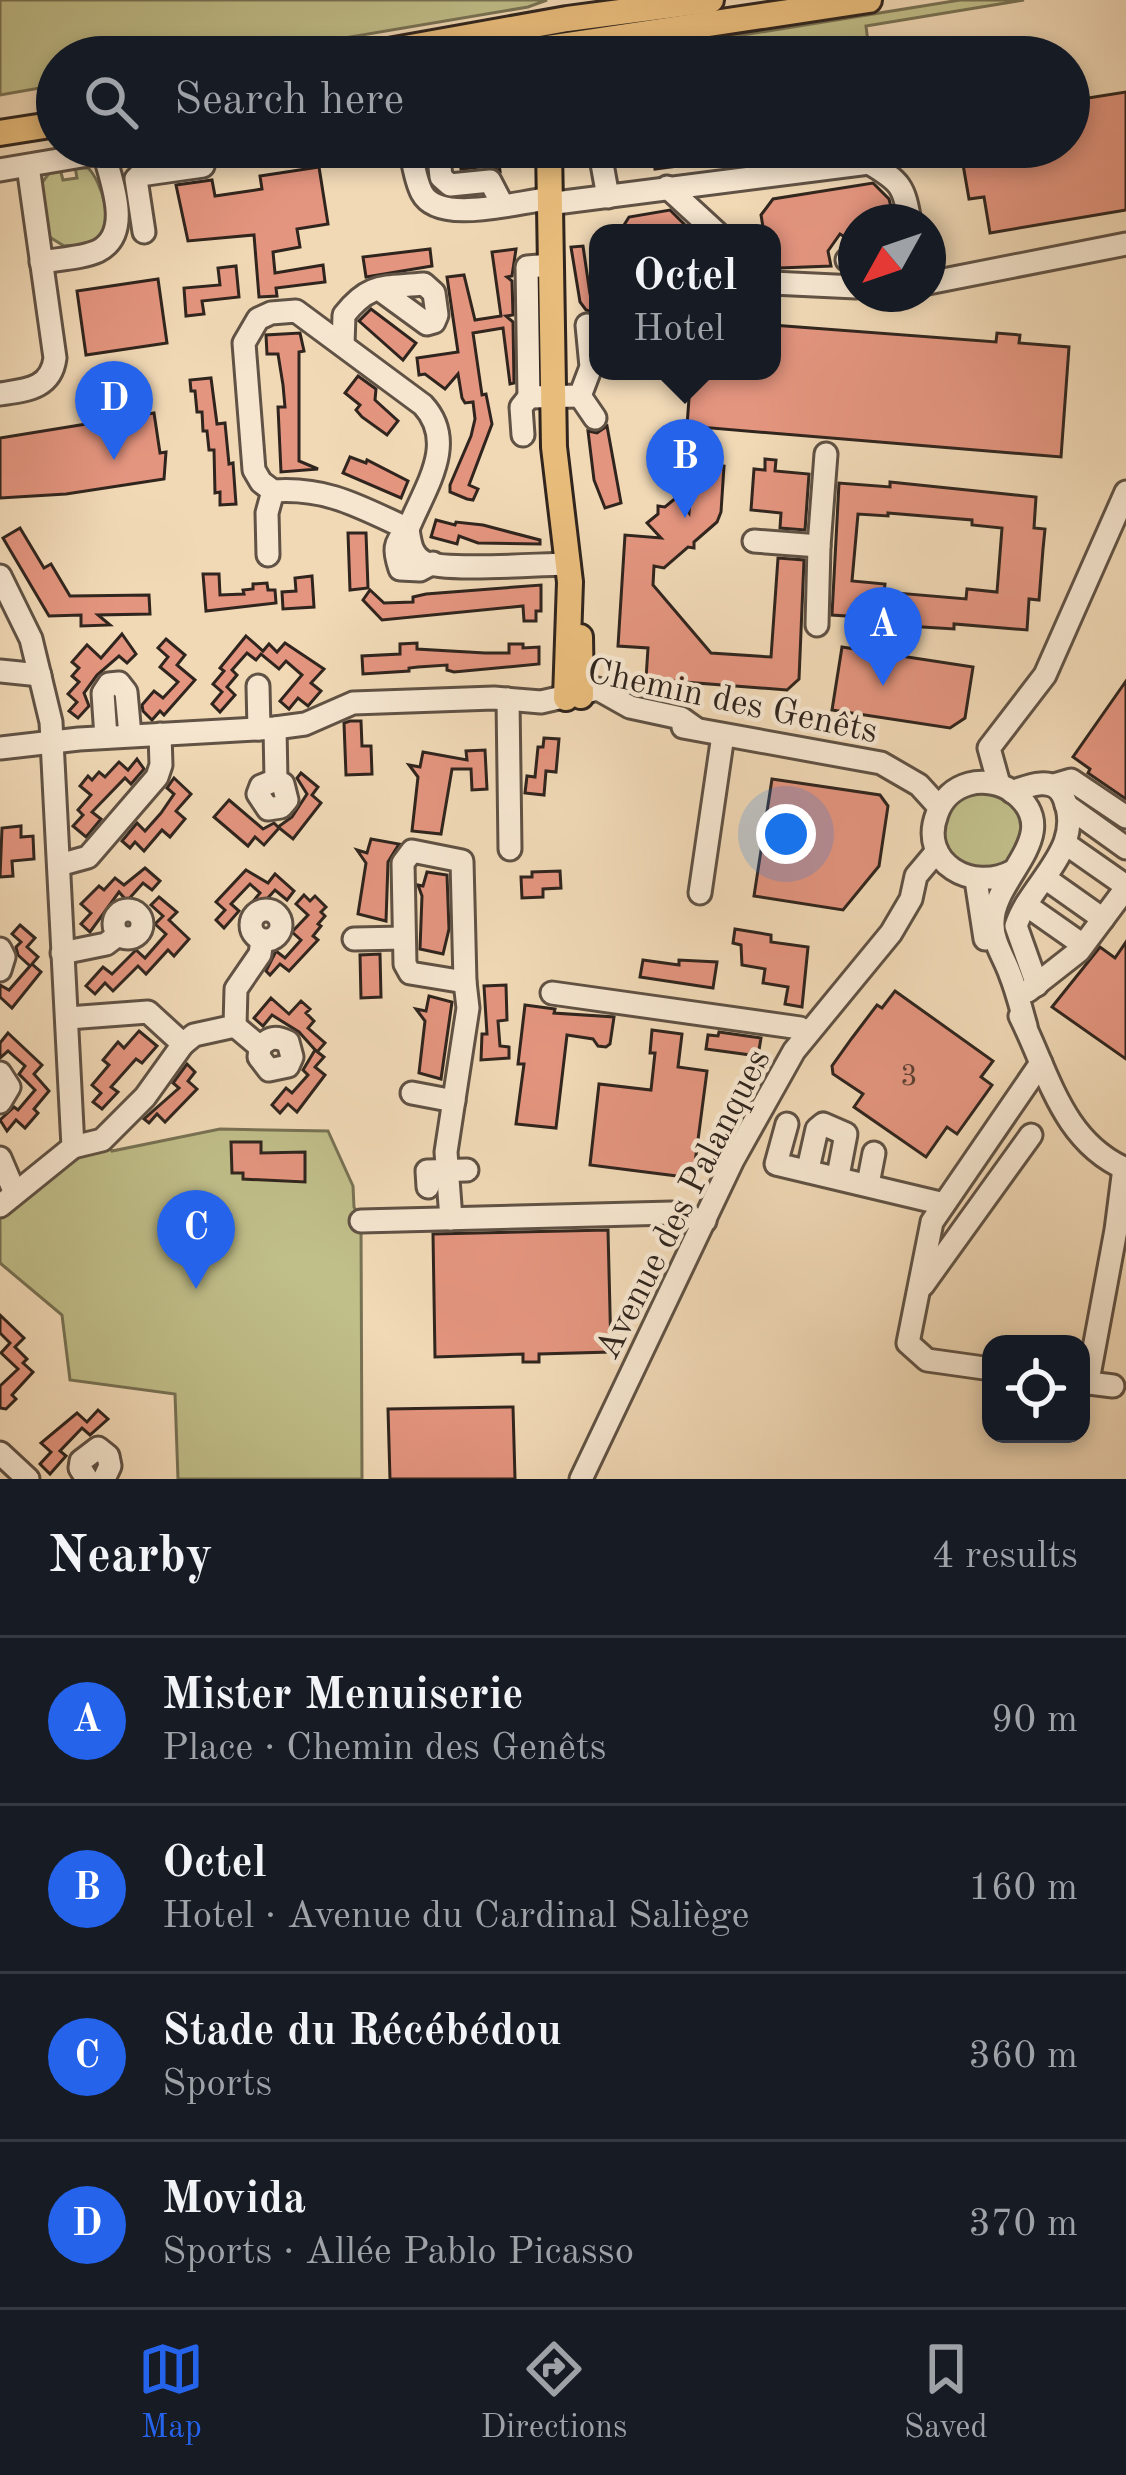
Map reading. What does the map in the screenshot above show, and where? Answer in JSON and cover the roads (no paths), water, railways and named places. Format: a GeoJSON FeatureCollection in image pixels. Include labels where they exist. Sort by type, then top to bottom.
{"type":"FeatureCollection","features":[{"type":"Feature","properties":{"kind":"main road"},"geometry":{"type":"LineString","coordinates":[[455,36],[588,8],[711,0]]}},
{"type":"Feature","properties":{"kind":"main road"},"geometry":{"type":"LineString","coordinates":[[658,36],[869,0]]}},
{"type":"Feature","properties":{"kind":"main road"},"geometry":{"type":"LineString","coordinates":[[576,36],[588,8]]}},
{"type":"Feature","properties":{"kind":"main road"},"geometry":{"type":"LineString","coordinates":[[0,118],[36,113]]}},
{"type":"Feature","properties":{"kind":"main road"},"geometry":{"type":"LineString","coordinates":[[0,133],[36,127]]}},
{"type":"Feature","properties":{"kind":"main road"},"geometry":{"type":"LineString","coordinates":[[549,168],[551,265],[541,398],[554,447],[569,573],[574,697]]}},
{"type":"Feature","properties":{"kind":"street"},"geometry":{"type":"LineString","coordinates":[[0,170],[36,165]]}},
{"type":"Feature","properties":{"kind":"street"},"geometry":{"type":"LineString","coordinates":[[0,394],[44,383],[55,358],[28,166]]}},
{"type":"Feature","properties":{"kind":"street"},"geometry":{"type":"LineString","coordinates":[[41,262],[98,251],[112,239],[118,221],[107,168]]}},
{"type":"Feature","properties":{"kind":"street"},"geometry":{"type":"LineString","coordinates":[[144,232],[136,179],[188,168]]}},
{"type":"Feature","properties":{"kind":"street"},"geometry":{"type":"LineString","coordinates":[[415,168],[430,205],[446,212],[821,168]]}},
{"type":"Feature","properties":{"kind":"street"},"geometry":{"type":"LineString","coordinates":[[440,168],[441,177],[450,185],[490,181],[502,204]]}},
{"type":"Feature","properties":{"kind":"street"},"geometry":{"type":"LineString","coordinates":[[603,168],[608,196]]}},
{"type":"Feature","properties":{"kind":"street"},"geometry":{"type":"LineString","coordinates":[[763,168],[764,174]]}},
{"type":"Feature","properties":{"kind":"street"},"geometry":{"type":"LineString","coordinates":[[878,168],[895,178],[907,204]]}},
{"type":"Feature","properties":{"kind":"street"},"geometry":{"type":"LineString","coordinates":[[667,187],[707,224]]}},
{"type":"Feature","properties":{"kind":"street"},"geometry":{"type":"LineString","coordinates":[[946,279],[1126,244]]}},
{"type":"Feature","properties":{"kind":"street"},"geometry":{"type":"LineString","coordinates":[[781,284],[838,286]]}},
{"type":"Feature","properties":{"kind":"street"},"geometry":{"type":"LineString","coordinates":[[343,345],[344,315],[361,294],[380,289]]}},
{"type":"Feature","properties":{"kind":"street"},"geometry":{"type":"LineString","coordinates":[[408,529],[330,494],[304,489],[274,491],[261,482],[254,470],[244,343],[258,319],[296,311],[436,419],[440,448],[408,529],[411,548],[424,562],[569,573]]}},
{"type":"Feature","properties":{"kind":"street"},"geometry":{"type":"LineString","coordinates":[[586,325],[589,350]]}},
{"type":"Feature","properties":{"kind":"street"},"geometry":{"type":"LineString","coordinates":[[580,395],[589,372]]}},
{"type":"Feature","properties":{"kind":"street"},"geometry":{"type":"LineString","coordinates":[[523,435],[521,406],[541,398],[580,395]]}},
{"type":"Feature","properties":{"kind":"street"},"geometry":{"type":"LineString","coordinates":[[580,395],[595,418]]}},
{"type":"Feature","properties":{"kind":"street"},"geometry":{"type":"LineString","coordinates":[[817,626],[826,454]]}},
{"type":"Feature","properties":{"kind":"street"},"geometry":{"type":"LineString","coordinates":[[268,555],[267,513],[274,491]]}},
{"type":"Feature","properties":{"kind":"street"},"geometry":{"type":"LineString","coordinates":[[1090,1370],[1125,1169],[1085,1143],[1041,1063],[1015,998],[992,916],[1003,886],[1023,860],[1032,831],[1023,802],[1006,788],[988,748],[1029,700],[1126,492]]}},
{"type":"Feature","properties":{"kind":"street"},"geometry":{"type":"LineString","coordinates":[[754,542],[819,546]]}},
{"type":"Feature","properties":{"kind":"street"},"geometry":{"type":"LineString","coordinates":[[0,576],[31,639],[52,722],[73,1147]]}},
{"type":"Feature","properties":{"kind":"street"},"geometry":{"type":"LineString","coordinates":[[1013,871],[976,880],[954,872],[937,851],[934,821],[939,807],[966,784],[995,724],[1049,660]]}},
{"type":"Feature","properties":{"kind":"street"},"geometry":{"type":"LineString","coordinates":[[0,671],[40,675]]}},
{"type":"Feature","properties":{"kind":"street"},"geometry":{"type":"LineString","coordinates":[[106,737],[103,693],[110,684],[119,683],[126,692],[130,736]]}},
{"type":"Feature","properties":{"kind":"street"},"geometry":{"type":"LineString","coordinates":[[258,686],[276,780]]}},
{"type":"Feature","properties":{"kind":"street","name":"Chemin des Genêts"},"geometry":{"type":"LineString","coordinates":[[0,748],[305,724],[353,703],[508,698],[541,702],[574,697],[631,718],[880,763],[919,785],[939,807]]}},
{"type":"Feature","properties":{"kind":"street"},"geometry":{"type":"LineString","coordinates":[[508,698],[510,849]]}},
{"type":"Feature","properties":{"kind":"street"},"geometry":{"type":"LineString","coordinates":[[59,865],[88,857],[157,777],[160,734]]}},
{"type":"Feature","properties":{"kind":"street"},"geometry":{"type":"LineString","coordinates":[[700,893],[723,735]]}},
{"type":"Feature","properties":{"kind":"street"},"geometry":{"type":"LineString","coordinates":[[784,746],[854,742],[900,758],[946,787],[1006,788],[1071,780],[1126,817]]}},
{"type":"Feature","properties":{"kind":"street"},"geometry":{"type":"LineString","coordinates":[[1037,985],[1016,926],[1066,844],[1066,806],[1054,785]]}},
{"type":"Feature","properties":{"kind":"street"},"geometry":{"type":"LineString","coordinates":[[1066,806],[1126,848]]}},
{"type":"Feature","properties":{"kind":"street"},"geometry":{"type":"LineString","coordinates":[[1015,998],[1061,967],[1083,945],[1126,887],[1066,844]]}},
{"type":"Feature","properties":{"kind":"street"},"geometry":{"type":"LineString","coordinates":[[451,1219],[457,1170],[446,1152],[468,1008],[462,861],[412,850],[403,863],[405,964],[410,973],[465,982]]}},
{"type":"Feature","properties":{"kind":"street","name":"Avenue des Palanques"},"geometry":{"type":"LineString","coordinates":[[581,1479],[704,1221],[794,1051],[891,933],[913,894],[916,876],[937,851]]}},
{"type":"Feature","properties":{"kind":"street"},"geometry":{"type":"LineString","coordinates":[[913,894],[954,872]]}},
{"type":"Feature","properties":{"kind":"street"},"geometry":{"type":"LineString","coordinates":[[1045,878],[1103,919]]}},
{"type":"Feature","properties":{"kind":"street"},"geometry":{"type":"LineString","coordinates":[[976,880],[986,944],[1015,998]]}},
{"type":"Feature","properties":{"kind":"street"},"geometry":{"type":"LineString","coordinates":[[1026,905],[1083,945]]}},
{"type":"Feature","properties":{"kind":"street"},"geometry":{"type":"LineString","coordinates":[[62,953],[106,944],[118,935]]}},
{"type":"Feature","properties":{"kind":"street"},"geometry":{"type":"LineString","coordinates":[[354,939],[404,938]]}},
{"type":"Feature","properties":{"kind":"street"},"geometry":{"type":"LineString","coordinates":[[1022,939],[1061,967]]}},
{"type":"Feature","properties":{"kind":"street"},"geometry":{"type":"LineString","coordinates":[[235,1026],[236,988],[260,954],[262,940]]}},
{"type":"Feature","properties":{"kind":"street"},"geometry":{"type":"LineString","coordinates":[[0,950],[4,957],[0,970]]}},
{"type":"Feature","properties":{"kind":"street"},"geometry":{"type":"LineString","coordinates":[[552,993],[800,1028],[808,1033]]}},
{"type":"Feature","properties":{"kind":"street"},"geometry":{"type":"LineString","coordinates":[[68,1018],[148,1012],[183,1044]]}},
{"type":"Feature","properties":{"kind":"street"},"geometry":{"type":"LineString","coordinates":[[0,1158],[7,1199],[73,1147],[102,1140],[145,1097],[194,1035],[235,1026]]}},
{"type":"Feature","properties":{"kind":"street"},"geometry":{"type":"LineString","coordinates":[[235,1026],[260,1047]]}},
{"type":"Feature","properties":{"kind":"street"},"geometry":{"type":"LineString","coordinates":[[982,1368],[927,1360],[908,1342],[932,1222],[1041,1063]]}},
{"type":"Feature","properties":{"kind":"street"},"geometry":{"type":"LineString","coordinates":[[0,1073],[10,1087],[0,1102]]}},
{"type":"Feature","properties":{"kind":"street"},"geometry":{"type":"LineString","coordinates":[[412,1093],[454,1101]]}},
{"type":"Feature","properties":{"kind":"street"},"geometry":{"type":"LineString","coordinates":[[788,1124],[776,1164],[944,1204]]}},
{"type":"Feature","properties":{"kind":"street"},"geometry":{"type":"LineString","coordinates":[[808,1169],[817,1129],[823,1124],[846,1134],[838,1176]]}},
{"type":"Feature","properties":{"kind":"street"},"geometry":{"type":"LineString","coordinates":[[918,1292],[1031,1135]]}},
{"type":"Feature","properties":{"kind":"street"},"geometry":{"type":"LineString","coordinates":[[868,1184],[874,1153]]}},
{"type":"Feature","properties":{"kind":"street"},"geometry":{"type":"LineString","coordinates":[[428,1187],[427,1172],[457,1170]]}},
{"type":"Feature","properties":{"kind":"street"},"geometry":{"type":"LineString","coordinates":[[361,1221],[672,1213],[704,1221]]}},
{"type":"Feature","properties":{"kind":"street"},"geometry":{"type":"LineString","coordinates":[[1090,1382],[1113,1386]]}},
{"type":"Feature","properties":{"kind":"street"},"geometry":{"type":"LineString","coordinates":[[0,1454],[28,1479]]}},
{"type":"Feature","properties":{"kind":"place","name":"Movida"},"geometry":{"type":"Point","coordinates":[114,460]}},
{"type":"Feature","properties":{"kind":"place","name":"Octel"},"geometry":{"type":"Point","coordinates":[685,518]}},
{"type":"Feature","properties":{"kind":"place","name":"Mister Menuiserie"},"geometry":{"type":"Point","coordinates":[883,686]}},
{"type":"Feature","properties":{"kind":"place","name":"Stade du Récébédou"},"geometry":{"type":"Point","coordinates":[196,1289]}}]}
